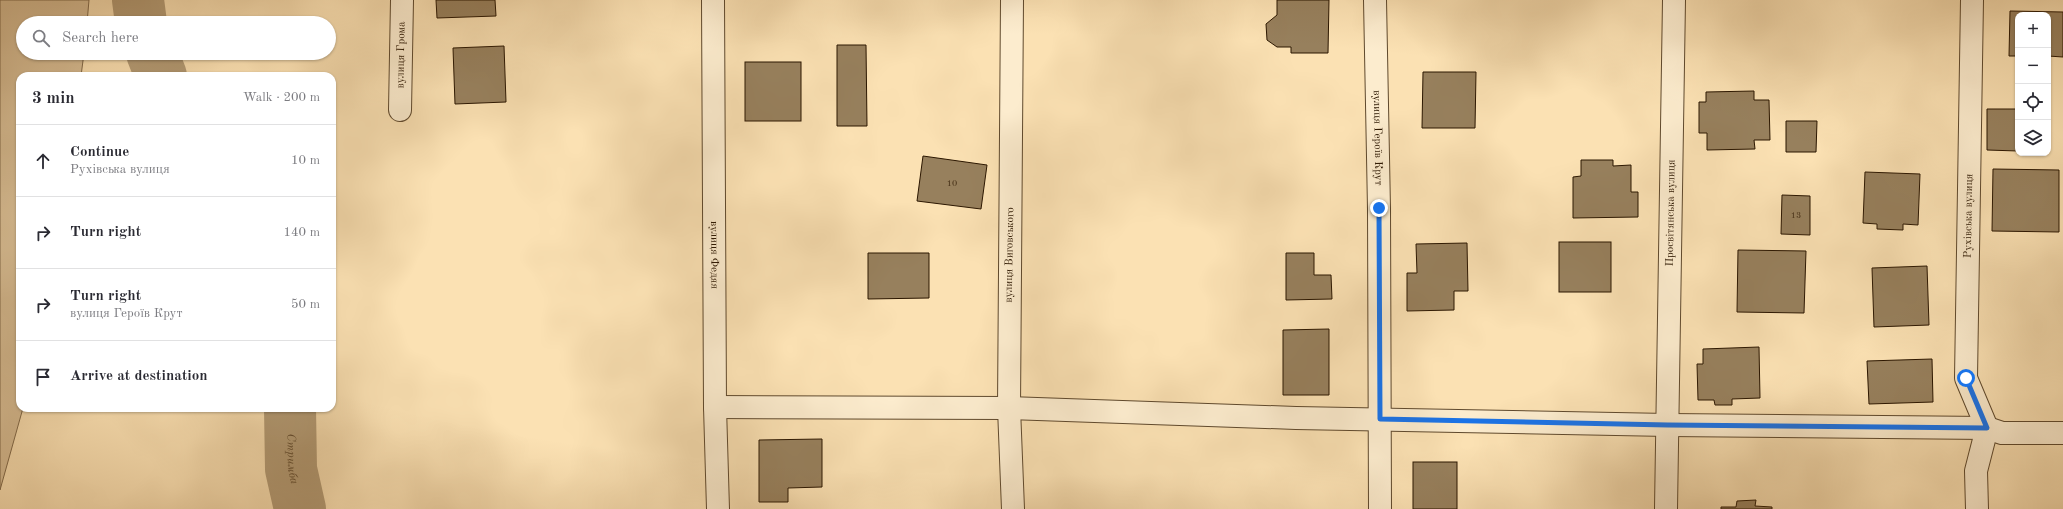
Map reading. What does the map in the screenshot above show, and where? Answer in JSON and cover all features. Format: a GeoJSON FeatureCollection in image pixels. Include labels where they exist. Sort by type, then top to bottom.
{"type":"FeatureCollection","features":[{"type":"Feature","properties":{"kind":"street","name":"вулиця Грома"},"geometry":{"type":"LineString","coordinates":[[400,110],[402,0]]}},
{"type":"Feature","properties":{"kind":"street","name":"вулиця Федяя"},"geometry":{"type":"LineString","coordinates":[[713,0],[714,407],[718,509]]}},
{"type":"Feature","properties":{"kind":"street","name":"вулиця Виговського"},"geometry":{"type":"LineString","coordinates":[[1012,0],[1009,408],[1013,509]]}},
{"type":"Feature","properties":{"kind":"street","name":"вулиця Героїв Крут"},"geometry":{"type":"LineString","coordinates":[[1375,0],[1379,208],[1380,509]]}},
{"type":"Feature","properties":{"kind":"street","name":"Просвітянська вулиця"},"geometry":{"type":"LineString","coordinates":[[1666,509],[1674,0]]}},
{"type":"Feature","properties":{"kind":"street","name":"Рухівська вулиця"},"geometry":{"type":"LineString","coordinates":[[1972,0],[1966,378],[1987,428]]}},
{"type":"Feature","properties":{"kind":"street"},"geometry":{"type":"LineString","coordinates":[[714,407],[1009,408],[1380,419],[1668,425],[1987,428],[2002,433],[2063,433]]}},
{"type":"Feature","properties":{"kind":"street"},"geometry":{"type":"LineString","coordinates":[[1977,509],[1976,471],[1987,428]]}},
{"type":"Feature","properties":{"kind":"shaded area"},"geometry":{"type":"Polygon","coordinates":[[[0,0],[89,0],[88,16],[16,16],[16,60],[83,60],[82,72],[16,72],[16,412],[22,412],[0,490],[0,0]]]}},
{"type":"Feature","properties":{"kind":"building"},"geometry":{"type":"Polygon","coordinates":[[[436,0],[495,0],[496,16],[437,18],[436,0]]]}},
{"type":"Feature","properties":{"kind":"building"},"geometry":{"type":"Polygon","coordinates":[[[1277,0],[1329,0],[1328,53],[1291,53],[1291,47],[1277,47],[1267,40],[1266,24],[1277,15],[1277,0]]]}},
{"type":"Feature","properties":{"kind":"building"},"geometry":{"type":"Polygon","coordinates":[[[2010,11],[2063,12],[2063,57],[2051,56],[2051,12],[2015,12],[2015,56],[2009,56],[2010,11]]]}},
{"type":"Feature","properties":{"kind":"building"},"geometry":{"type":"Polygon","coordinates":[[[837,45],[866,45],[867,126],[837,126],[837,45]]]}},
{"type":"Feature","properties":{"kind":"building"},"geometry":{"type":"Polygon","coordinates":[[[504,46],[506,102],[455,104],[453,48],[504,46]]]}},
{"type":"Feature","properties":{"kind":"building"},"geometry":{"type":"Polygon","coordinates":[[[745,62],[801,62],[801,121],[745,121],[745,62]]]}},
{"type":"Feature","properties":{"kind":"building"},"geometry":{"type":"Polygon","coordinates":[[[1423,72],[1476,72],[1475,128],[1422,128],[1423,72]]]}},
{"type":"Feature","properties":{"kind":"building"},"geometry":{"type":"Polygon","coordinates":[[[1754,91],[1754,100],[1769,100],[1770,140],[1754,140],[1755,149],[1707,150],[1707,133],[1699,133],[1699,102],[1706,102],[1706,92],[1754,91]]]}},
{"type":"Feature","properties":{"kind":"building"},"geometry":{"type":"Polygon","coordinates":[[[1987,109],[2015,109],[2015,151],[1987,150],[1987,109]]]}},
{"type":"Feature","properties":{"kind":"building"},"geometry":{"type":"Polygon","coordinates":[[[1786,121],[1817,121],[1816,152],[1786,152],[1786,121]]]}},
{"type":"Feature","properties":{"kind":"building"},"geometry":{"type":"Polygon","coordinates":[[[923,156],[987,165],[981,209],[917,201],[923,156]]]}},
{"type":"Feature","properties":{"kind":"building"},"geometry":{"type":"Polygon","coordinates":[[[1581,160],[1613,160],[1613,166],[1631,165],[1631,192],[1638,192],[1638,217],[1573,218],[1573,177],[1581,176],[1581,160]]]}},
{"type":"Feature","properties":{"kind":"building"},"geometry":{"type":"Polygon","coordinates":[[[1993,169],[2059,170],[2059,232],[1992,231],[1993,169]]]}},
{"type":"Feature","properties":{"kind":"building"},"geometry":{"type":"Polygon","coordinates":[[[1865,172],[1920,174],[1918,225],[1903,224],[1903,230],[1877,229],[1877,224],[1863,223],[1865,172]]]}},
{"type":"Feature","properties":{"kind":"building"},"geometry":{"type":"Polygon","coordinates":[[[1782,195],[1810,196],[1810,235],[1781,234],[1782,195]]]}},
{"type":"Feature","properties":{"kind":"building"},"geometry":{"type":"Polygon","coordinates":[[[1559,242],[1611,242],[1611,292],[1559,292],[1559,242]]]}},
{"type":"Feature","properties":{"kind":"building"},"geometry":{"type":"Polygon","coordinates":[[[1467,243],[1468,291],[1454,291],[1454,310],[1407,311],[1407,273],[1417,273],[1416,244],[1467,243]]]}},
{"type":"Feature","properties":{"kind":"building"},"geometry":{"type":"Polygon","coordinates":[[[1738,250],[1806,251],[1804,313],[1737,312],[1738,250]]]}},
{"type":"Feature","properties":{"kind":"building"},"geometry":{"type":"Polygon","coordinates":[[[868,253],[929,253],[929,298],[868,299],[868,253]]]}},
{"type":"Feature","properties":{"kind":"building"},"geometry":{"type":"Polygon","coordinates":[[[1286,253],[1314,253],[1314,275],[1331,275],[1332,299],[1286,300],[1286,253]]]}},
{"type":"Feature","properties":{"kind":"building"},"geometry":{"type":"Polygon","coordinates":[[[1927,266],[1929,325],[1874,327],[1872,268],[1927,266]]]}},
{"type":"Feature","properties":{"kind":"building"},"geometry":{"type":"Polygon","coordinates":[[[1329,329],[1329,395],[1283,395],[1283,330],[1329,329]]]}},
{"type":"Feature","properties":{"kind":"building"},"geometry":{"type":"Polygon","coordinates":[[[1759,347],[1760,398],[1732,399],[1732,405],[1715,405],[1714,400],[1698,400],[1697,364],[1703,364],[1703,349],[1759,347]]]}},
{"type":"Feature","properties":{"kind":"building"},"geometry":{"type":"Polygon","coordinates":[[[1932,359],[1933,402],[1869,404],[1867,361],[1932,359]]]}},
{"type":"Feature","properties":{"kind":"building"},"geometry":{"type":"Polygon","coordinates":[[[822,439],[822,487],[788,488],[788,502],[759,502],[759,440],[822,439]]]}},
{"type":"Feature","properties":{"kind":"building"},"geometry":{"type":"Polygon","coordinates":[[[1413,462],[1457,462],[1457,509],[1413,509],[1413,462]]]}},
{"type":"Feature","properties":{"kind":"building"},"geometry":{"type":"Polygon","coordinates":[[[1756,500],[1755,506],[1772,507],[1772,509],[1721,509],[1721,507],[1736,507],[1737,501],[1756,500]]]}},
{"type":"Feature","properties":{"kind":"waterway","name":"Стримба"},"geometry":{"type":"LineString","coordinates":[[138,0],[140,16]]}},
{"type":"Feature","properties":{"kind":"waterway","name":"Стримба"},"geometry":{"type":"LineString","coordinates":[[155,60],[159,72]]}},
{"type":"Feature","properties":{"kind":"waterway","name":"Стримба"},"geometry":{"type":"LineString","coordinates":[[290,412],[291,469],[300,509]]}},
{"type":"Feature","properties":{"kind":"route"},"geometry":{"type":"LineString","coordinates":[[1379,208],[1380,419],[1668,425],[1987,428],[1966,378]]}}]}
